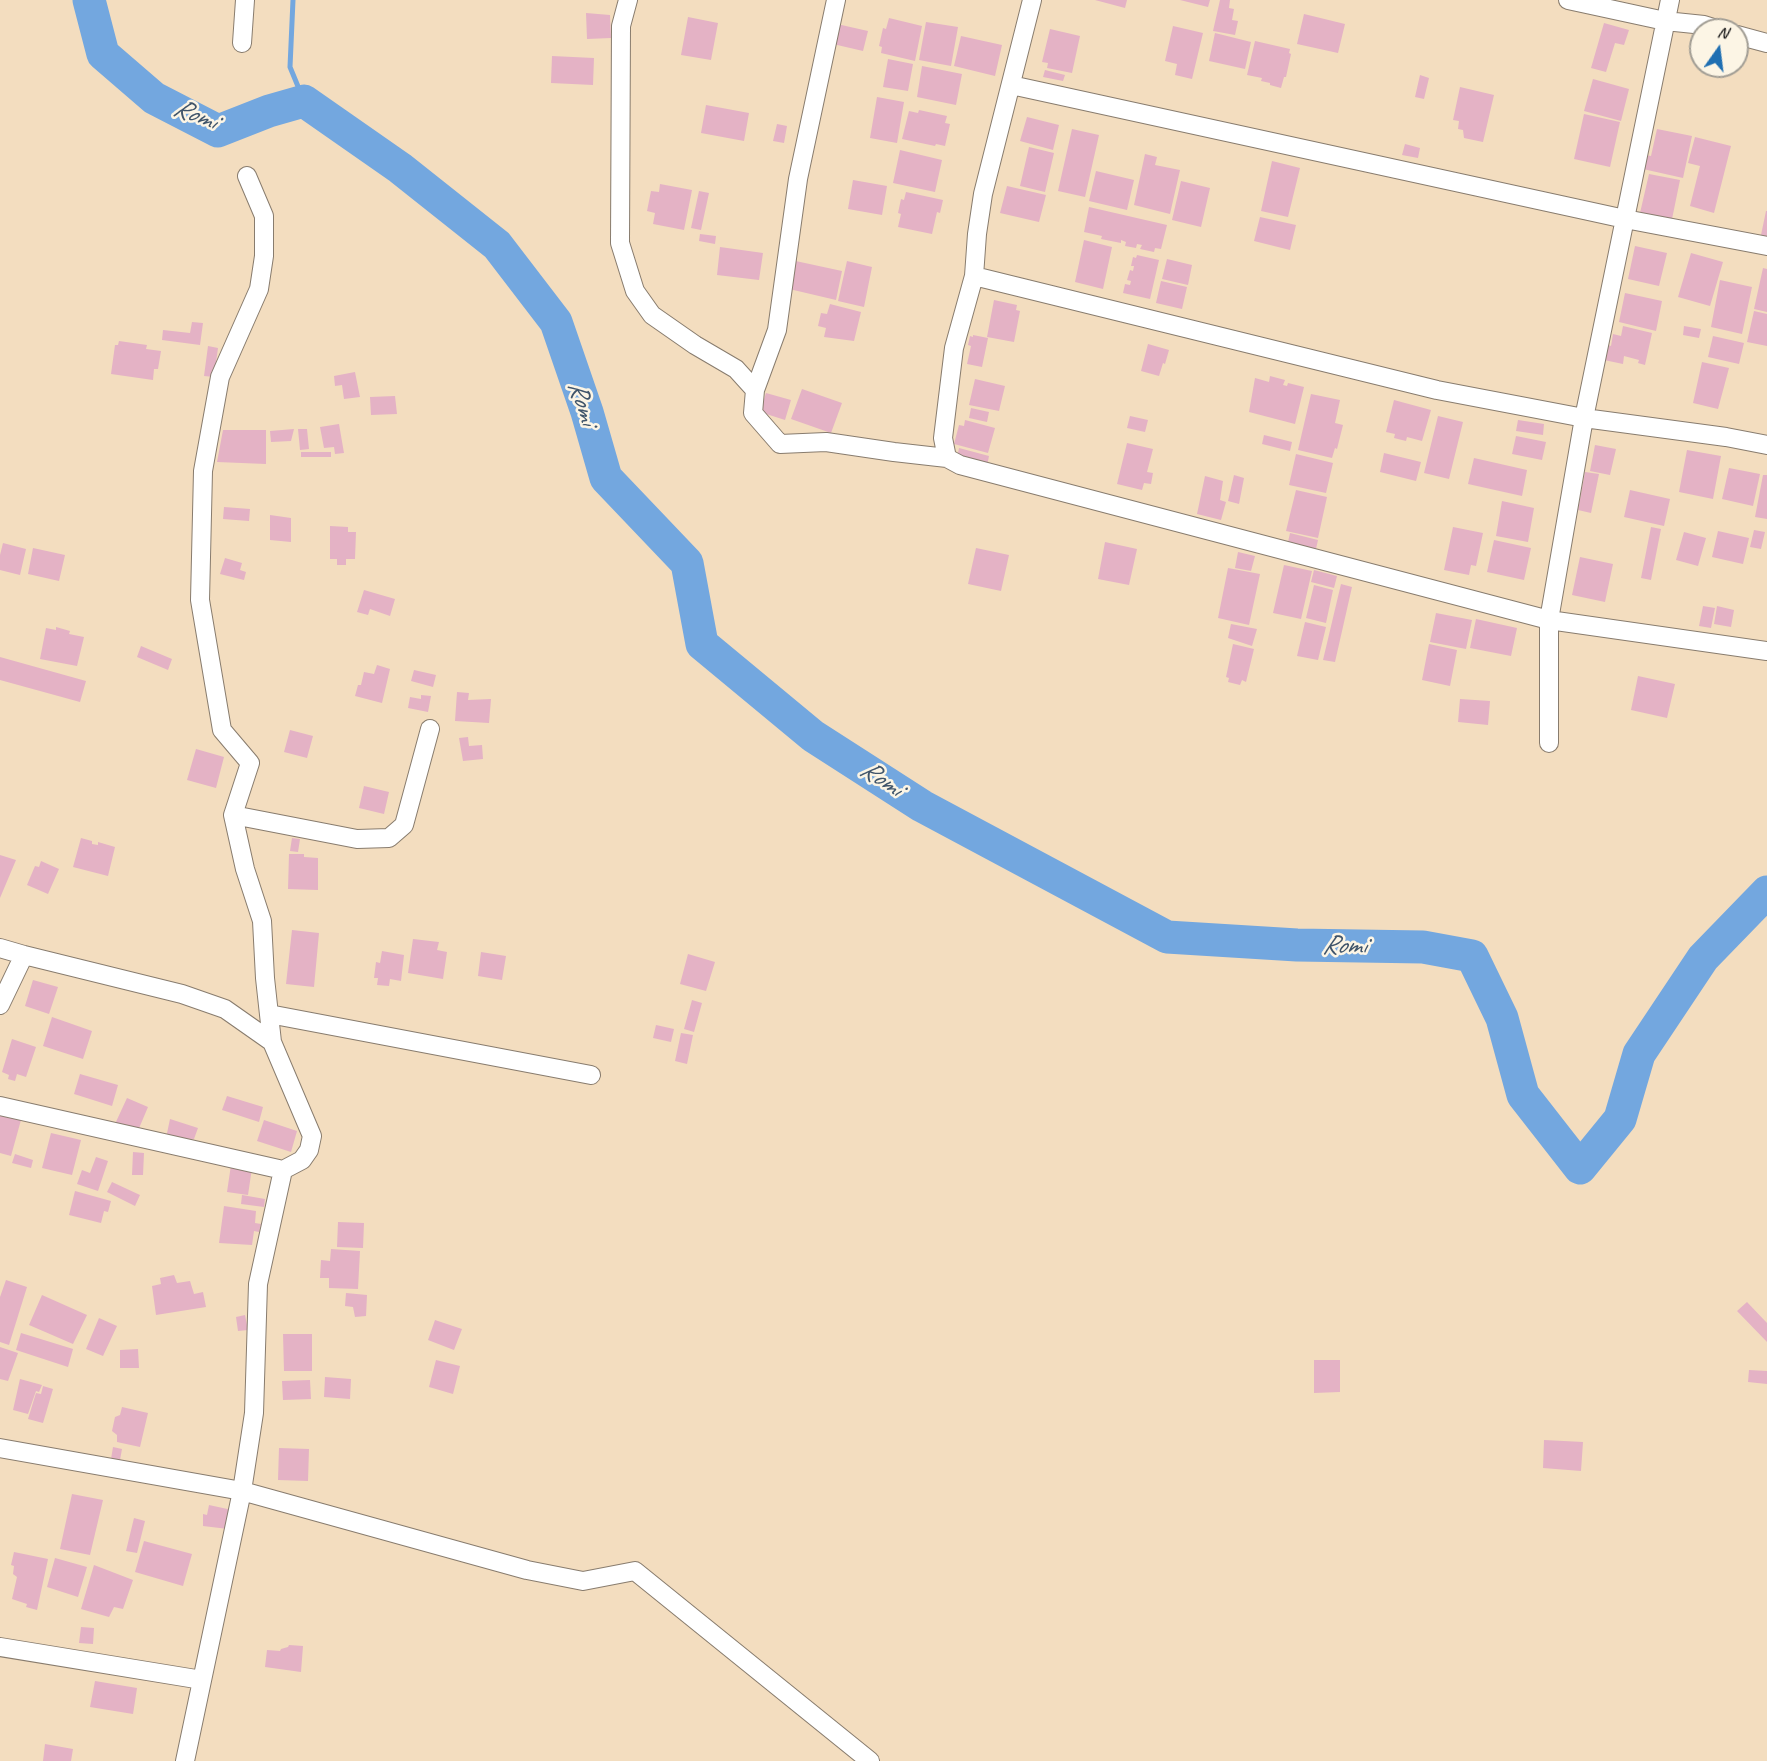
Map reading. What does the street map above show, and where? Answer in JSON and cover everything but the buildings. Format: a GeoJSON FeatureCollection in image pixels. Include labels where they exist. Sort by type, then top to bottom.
{"type":"FeatureCollection","features":[{"type":"Feature","properties":{"kind":"street"},"geometry":{"type":"LineString","coordinates":[[242,43],[245,0]]}},
{"type":"Feature","properties":{"kind":"street"},"geometry":{"type":"LineString","coordinates":[[628,0],[621,26],[620,243],[635,291],[652,315],[695,345],[736,369],[755,390]]}},
{"type":"Feature","properties":{"kind":"street"},"geometry":{"type":"LineString","coordinates":[[836,0],[798,179],[777,330],[755,390],[753,413],[780,444],[826,442],[947,458],[960,465],[1549,620],[1767,651]]}},
{"type":"Feature","properties":{"kind":"street"},"geometry":{"type":"LineString","coordinates":[[947,458],[943,438],[954,348],[974,276],[983,194],[1032,0]]}},
{"type":"Feature","properties":{"kind":"street"},"geometry":{"type":"LineString","coordinates":[[1568,0],[1665,21],[1689,23]]}},
{"type":"Feature","properties":{"kind":"street"},"geometry":{"type":"LineString","coordinates":[[1550,743],[1549,620],[1584,418],[1670,0]]}},
{"type":"Feature","properties":{"kind":"street"},"geometry":{"type":"LineString","coordinates":[[1749,38],[1767,43]]}},
{"type":"Feature","properties":{"kind":"street"},"geometry":{"type":"LineString","coordinates":[[1011,85],[1624,219],[1767,246]]}},
{"type":"Feature","properties":{"kind":"street"},"geometry":{"type":"LineString","coordinates":[[0,1106],[283,1170],[302,1160],[309,1150],[312,1136],[272,1042],[262,921],[245,869],[233,816],[250,763],[222,729],[200,600],[203,471],[220,377],[259,288],[264,256],[264,216],[247,176]]}},
{"type":"Feature","properties":{"kind":"street"},"geometry":{"type":"LineString","coordinates":[[974,276],[1437,390],[1584,418],[1692,432],[1767,445]]}},
{"type":"Feature","properties":{"kind":"street"},"geometry":{"type":"LineString","coordinates":[[233,816],[357,839],[389,838],[404,825],[430,729]]}},
{"type":"Feature","properties":{"kind":"street"},"geometry":{"type":"LineString","coordinates":[[0,948],[182,994],[225,1009],[272,1042]]}},
{"type":"Feature","properties":{"kind":"street"},"geometry":{"type":"LineString","coordinates":[[0,1005],[24,955]]}},
{"type":"Feature","properties":{"kind":"street"},"geometry":{"type":"LineString","coordinates":[[269,1014],[591,1075]]}},
{"type":"Feature","properties":{"kind":"street"},"geometry":{"type":"LineString","coordinates":[[185,1761],[242,1491],[254,1413],[258,1284],[283,1170]]}},
{"type":"Feature","properties":{"kind":"street"},"geometry":{"type":"LineString","coordinates":[[0,1448],[242,1491],[527,1570],[583,1581],[635,1571],[870,1761]]}},
{"type":"Feature","properties":{"kind":"street"},"geometry":{"type":"LineString","coordinates":[[0,1647],[202,1680]]}},
{"type":"Feature","properties":{"kind":"waterway","name":"Romi"},"geometry":{"type":"LineString","coordinates":[[89,0],[103,54],[154,98],[218,131],[269,111],[304,101],[400,168],[497,245],[556,322],[587,412],[606,478],[687,563],[702,644],[813,736],[922,806],[1167,937],[1297,945],[1423,947],[1472,956],[1502,1018],[1523,1095],[1580,1168],[1620,1119],[1639,1054],[1703,958],[1767,892]]}},
{"type":"Feature","properties":{"kind":"waterway"},"geometry":{"type":"LineString","coordinates":[[293,0],[290,67],[304,101]]}}]}
